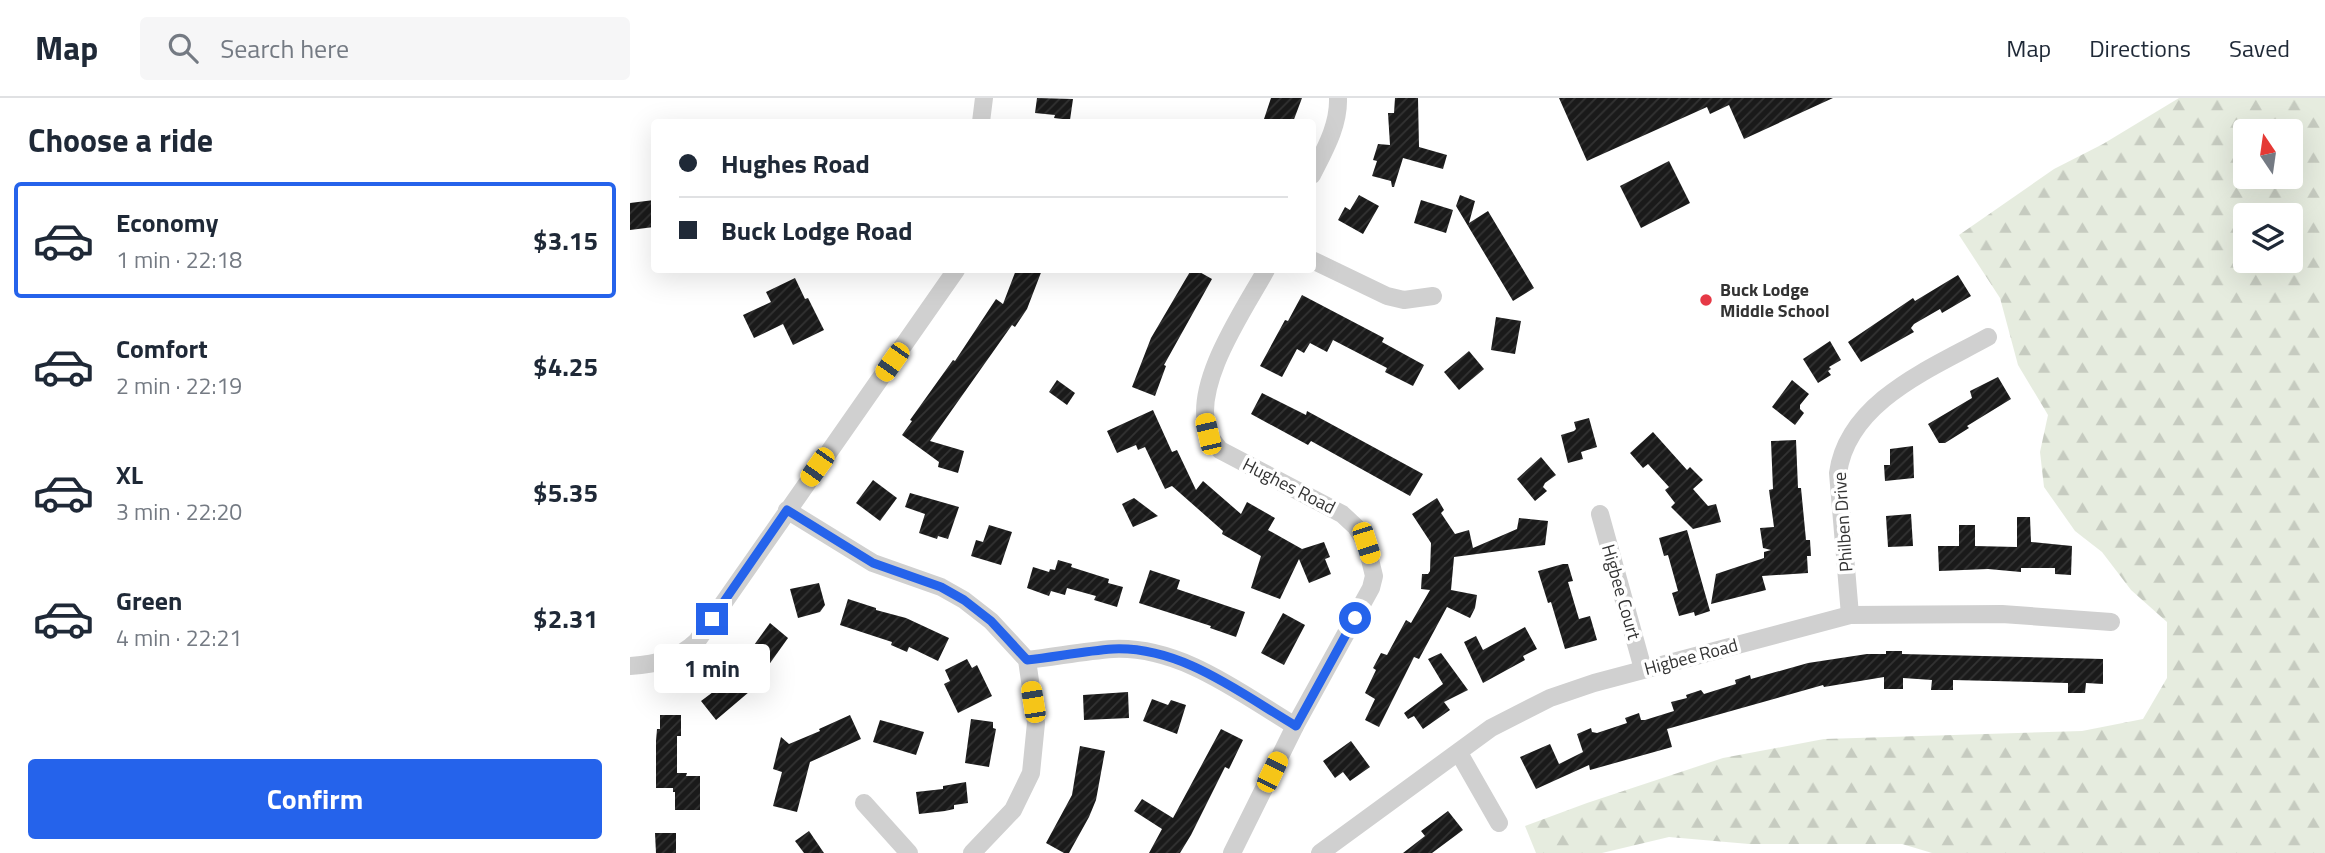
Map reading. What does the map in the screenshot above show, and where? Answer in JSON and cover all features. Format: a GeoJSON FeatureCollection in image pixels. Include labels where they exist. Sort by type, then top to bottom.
{"type":"FeatureCollection","features":[{"type":"Feature","properties":{"kind":"street"},"geometry":{"type":"LineString","coordinates":[[981,119],[984,98]]}},
{"type":"Feature","properties":{"kind":"street"},"geometry":{"type":"LineString","coordinates":[[1316,168],[1332,134],[1338,98]]}},
{"type":"Feature","properties":{"kind":"street"},"geometry":{"type":"LineString","coordinates":[[1316,262],[1387,296],[1404,300],[1433,296]]}},
{"type":"Feature","properties":{"kind":"street"},"geometry":{"type":"LineString","coordinates":[[630,666],[674,659],[697,641],[954,273]]}},
{"type":"Feature","properties":{"kind":"street","name":"Hughes Road"},"geometry":{"type":"LineString","coordinates":[[1232,853],[1296,726],[1349,631],[1371,588],[1374,576],[1366,543],[1356,527],[1342,514],[1220,450],[1208,434],[1205,419],[1206,397],[1211,377],[1264,273]]}},
{"type":"Feature","properties":{"kind":"street","name":"Philben Drive"},"geometry":{"type":"LineString","coordinates":[[1850,614],[1838,473],[1840,457],[1847,442],[1870,411],[1891,394],[1988,337]]}},
{"type":"Feature","properties":{"kind":"street"},"geometry":{"type":"LineString","coordinates":[[787,510],[873,563],[941,587],[964,600],[991,621],[1027,660],[1036,723],[1031,773],[1013,810],[972,853]]}},
{"type":"Feature","properties":{"kind":"street","name":"Higbee Court"},"geometry":{"type":"LineString","coordinates":[[1600,514],[1643,669]]}},
{"type":"Feature","properties":{"kind":"street","name":"Higbee Road"},"geometry":{"type":"LineString","coordinates":[[1320,853],[1491,728],[1550,698],[1643,669],[1850,614],[2002,614],[2111,622]]}},
{"type":"Feature","properties":{"kind":"street"},"geometry":{"type":"LineString","coordinates":[[1027,660],[1115,649],[1163,656],[1197,668],[1296,726]]}},
{"type":"Feature","properties":{"kind":"street"},"geometry":{"type":"LineString","coordinates":[[1459,753],[1499,823]]}},
{"type":"Feature","properties":{"kind":"street"},"geometry":{"type":"LineString","coordinates":[[864,803],[909,853]]}},
{"type":"Feature","properties":{"kind":"green space"},"geometry":{"type":"Polygon","coordinates":[[[2179,98],[2325,98],[2325,853],[1932,853],[1902,844],[1749,844],[1669,837],[1602,853],[1536,853],[1525,826],[1723,758],[1824,739],[2082,731],[2143,719],[2167,678],[2167,622],[2131,590],[2102,552],[2075,531],[2044,487],[2040,452],[2048,415],[2018,365],[2000,298],[1959,235],[2054,169],[2103,144],[2179,98]]]}},
{"type":"Feature","properties":{"kind":"building"},"geometry":{"type":"Polygon","coordinates":[[[1037,98],[1073,99],[1070,119],[1035,113],[1037,98]]]}},
{"type":"Feature","properties":{"kind":"building"},"geometry":{"type":"Polygon","coordinates":[[[1271,98],[1302,98],[1294,119],[1264,119],[1271,98]]]}},
{"type":"Feature","properties":{"kind":"building"},"geometry":{"type":"Polygon","coordinates":[[[1395,98],[1418,98],[1419,147],[1447,155],[1443,169],[1403,158],[1392,187],[1391,181],[1372,176],[1377,161],[1373,160],[1378,144],[1390,145],[1388,113],[1394,113],[1395,98]]]}},
{"type":"Feature","properties":{"kind":"building"},"geometry":{"type":"Polygon","coordinates":[[[1559,98],[1833,98],[1744,139],[1729,105],[1710,114],[1707,107],[1587,161],[1559,98]]]}},
{"type":"Feature","properties":{"kind":"building"},"geometry":{"type":"Polygon","coordinates":[[[1669,161],[1690,203],[1641,228],[1620,186],[1669,161]]]}},
{"type":"Feature","properties":{"kind":"building"},"geometry":{"type":"Polygon","coordinates":[[[1359,195],[1379,206],[1363,234],[1338,220],[1345,207],[1350,210],[1359,195]]]}},
{"type":"Feature","properties":{"kind":"building"},"geometry":{"type":"Polygon","coordinates":[[[1460,195],[1475,201],[1469,223],[1488,211],[1534,288],[1513,301],[1456,206],[1460,195]]]}},
{"type":"Feature","properties":{"kind":"building"},"geometry":{"type":"Polygon","coordinates":[[[651,200],[651,227],[630,230],[630,203],[651,200]]]}},
{"type":"Feature","properties":{"kind":"building"},"geometry":{"type":"Polygon","coordinates":[[[1421,200],[1453,210],[1446,233],[1414,223],[1421,200]]]}},
{"type":"Feature","properties":{"kind":"building"},"geometry":{"type":"Polygon","coordinates":[[[1015,273],[1041,273],[1027,309],[1015,327],[1012,325],[930,441],[964,451],[958,473],[938,467],[939,462],[902,435],[996,299],[1003,304],[1015,273]]]}},
{"type":"Feature","properties":{"kind":"building"},"geometry":{"type":"Polygon","coordinates":[[[1189,273],[1201,273],[1212,279],[1164,365],[1166,366],[1155,396],[1132,387],[1151,338],[1189,273]]]}},
{"type":"Feature","properties":{"kind":"building"},"geometry":{"type":"Polygon","coordinates":[[[1958,275],[1971,296],[1942,313],[1940,309],[1914,324],[1911,328],[1914,332],[1861,362],[1848,342],[1913,298],[1915,301],[1958,275]]]}},
{"type":"Feature","properties":{"kind":"building"},"geometry":{"type":"Polygon","coordinates":[[[795,278],[824,330],[793,345],[783,324],[754,338],[743,315],[771,302],[766,292],[795,278]]]}},
{"type":"Feature","properties":{"kind":"building"},"geometry":{"type":"Polygon","coordinates":[[[1302,295],[1384,338],[1382,342],[1424,365],[1413,386],[1385,372],[1387,368],[1333,340],[1327,352],[1310,343],[1304,353],[1297,349],[1282,377],[1260,366],[1302,295]]]}},
{"type":"Feature","properties":{"kind":"building"},"geometry":{"type":"Polygon","coordinates":[[[1496,317],[1521,321],[1515,354],[1491,350],[1496,317]]]}},
{"type":"Feature","properties":{"kind":"building"},"geometry":{"type":"Polygon","coordinates":[[[1830,341],[1841,360],[1829,367],[1831,375],[1818,383],[1803,359],[1830,341]]]}},
{"type":"Feature","properties":{"kind":"building"},"geometry":{"type":"Polygon","coordinates":[[[1469,351],[1484,369],[1459,390],[1444,372],[1469,351]]]}},
{"type":"Feature","properties":{"kind":"building"},"geometry":{"type":"Polygon","coordinates":[[[1998,377],[2011,399],[1945,443],[1939,443],[1928,424],[1972,398],[1970,391],[1998,377]]]}},
{"type":"Feature","properties":{"kind":"building"},"geometry":{"type":"Polygon","coordinates":[[[1057,380],[1075,393],[1067,405],[1049,392],[1057,380]]]}},
{"type":"Feature","properties":{"kind":"building"},"geometry":{"type":"Polygon","coordinates":[[[1792,380],[1809,394],[1800,405],[1804,413],[1795,425],[1772,407],[1792,380]]]}},
{"type":"Feature","properties":{"kind":"building"},"geometry":{"type":"Polygon","coordinates":[[[1262,393],[1306,415],[1307,411],[1423,474],[1410,496],[1311,441],[1308,445],[1251,414],[1262,393]]]}},
{"type":"Feature","properties":{"kind":"building"},"geometry":{"type":"Polygon","coordinates":[[[1153,410],[1172,452],[1177,450],[1196,490],[1203,481],[1241,514],[1247,502],[1275,518],[1268,530],[1302,549],[1324,542],[1330,557],[1325,559],[1331,574],[1309,583],[1299,559],[1280,599],[1251,588],[1261,556],[1222,534],[1223,531],[1172,486],[1165,489],[1145,447],[1138,450],[1136,445],[1117,453],[1107,431],[1153,410]]]}},
{"type":"Feature","properties":{"kind":"building"},"geometry":{"type":"Polygon","coordinates":[[[1589,418],[1597,447],[1581,452],[1583,459],[1568,463],[1561,435],[1576,429],[1574,422],[1589,418]]]}},
{"type":"Feature","properties":{"kind":"building"},"geometry":{"type":"Polygon","coordinates":[[[1653,432],[1687,470],[1690,467],[1703,480],[1693,489],[1708,506],[1716,504],[1721,522],[1693,529],[1671,507],[1675,503],[1665,490],[1669,487],[1648,464],[1643,468],[1630,453],[1653,432]]]}},
{"type":"Feature","properties":{"kind":"building"},"geometry":{"type":"Polygon","coordinates":[[[1796,440],[1798,488],[1801,488],[1806,540],[1810,540],[1808,573],[1762,576],[1766,590],[1711,604],[1716,574],[1764,558],[1764,552],[1771,550],[1763,548],[1760,528],[1774,527],[1769,490],[1773,489],[1771,441],[1796,440]]]}},
{"type":"Feature","properties":{"kind":"building"},"geometry":{"type":"Polygon","coordinates":[[[1913,446],[1914,478],[1885,481],[1884,465],[1890,465],[1890,449],[1913,446]]]}},
{"type":"Feature","properties":{"kind":"building"},"geometry":{"type":"Polygon","coordinates":[[[1541,457],[1556,475],[1545,483],[1543,487],[1547,491],[1535,501],[1517,479],[1541,457]]]}},
{"type":"Feature","properties":{"kind":"building"},"geometry":{"type":"Polygon","coordinates":[[[873,480],[897,498],[880,521],[856,503],[873,480]]]}},
{"type":"Feature","properties":{"kind":"building"},"geometry":{"type":"Polygon","coordinates":[[[910,493],[959,507],[948,539],[938,536],[937,539],[919,533],[925,514],[905,507],[910,493]]]}},
{"type":"Feature","properties":{"kind":"building"},"geometry":{"type":"Polygon","coordinates":[[[1134,498],[1158,516],[1133,527],[1122,504],[1134,498]]]}},
{"type":"Feature","properties":{"kind":"building"},"geometry":{"type":"Polygon","coordinates":[[[1437,498],[1444,510],[1441,513],[1455,534],[1469,530],[1473,548],[1517,529],[1519,518],[1548,521],[1545,545],[1454,557],[1451,590],[1477,595],[1475,608],[1470,618],[1447,607],[1419,659],[1414,657],[1379,727],[1365,720],[1375,699],[1365,693],[1381,653],[1387,655],[1406,620],[1411,623],[1430,590],[1421,589],[1422,574],[1428,574],[1430,571],[1431,543],[1412,514],[1437,498]]]}},
{"type":"Feature","properties":{"kind":"building"},"geometry":{"type":"Polygon","coordinates":[[[1911,514],[1913,546],[1888,547],[1886,516],[1911,514]]]}},
{"type":"Feature","properties":{"kind":"building"},"geometry":{"type":"Polygon","coordinates":[[[2017,517],[2030,517],[2031,542],[2072,546],[2071,575],[2055,574],[2055,568],[2021,568],[2021,572],[1988,569],[1939,571],[1938,546],[1959,546],[1959,525],[1975,525],[1975,546],[2017,547],[2017,517]]]}},
{"type":"Feature","properties":{"kind":"building"},"geometry":{"type":"Polygon","coordinates":[[[989,525],[1012,532],[1001,565],[971,556],[976,540],[983,542],[989,525]]]}},
{"type":"Feature","properties":{"kind":"building"},"geometry":{"type":"Polygon","coordinates":[[[1687,530],[1710,611],[1695,616],[1694,612],[1679,616],[1672,593],[1678,591],[1668,555],[1664,556],[1659,538],[1687,530]]]}},
{"type":"Feature","properties":{"kind":"building"},"geometry":{"type":"Polygon","coordinates":[[[1058,560],[1123,587],[1117,607],[1094,600],[1096,596],[1067,588],[1065,595],[1051,591],[1049,596],[1027,588],[1033,567],[1049,572],[1050,569],[1055,570],[1058,560]]]}},
{"type":"Feature","properties":{"kind":"building"},"geometry":{"type":"Polygon","coordinates":[[[1568,564],[1573,581],[1568,582],[1579,619],[1590,616],[1597,640],[1565,649],[1551,602],[1548,603],[1538,571],[1568,564]]]}},
{"type":"Feature","properties":{"kind":"building"},"geometry":{"type":"Polygon","coordinates":[[[1150,570],[1180,580],[1177,589],[1245,612],[1236,637],[1210,628],[1211,626],[1139,603],[1150,570]]]}},
{"type":"Feature","properties":{"kind":"building"},"geometry":{"type":"Polygon","coordinates":[[[819,583],[825,605],[820,612],[798,618],[790,589],[819,583]]]}},
{"type":"Feature","properties":{"kind":"building"},"geometry":{"type":"Polygon","coordinates":[[[848,599],[906,618],[949,638],[938,661],[909,647],[907,652],[891,645],[892,642],[840,625],[848,599]]]}},
{"type":"Feature","properties":{"kind":"building"},"geometry":{"type":"Polygon","coordinates":[[[1283,613],[1305,625],[1284,665],[1261,653],[1283,613]]]}},
{"type":"Feature","properties":{"kind":"building"},"geometry":{"type":"Polygon","coordinates":[[[770,623],[788,638],[763,673],[744,659],[770,623]]]}},
{"type":"Feature","properties":{"kind":"building"},"geometry":{"type":"Polygon","coordinates":[[[1525,627],[1537,649],[1523,656],[1525,660],[1483,683],[1464,642],[1476,636],[1483,650],[1525,627]]]}},
{"type":"Feature","properties":{"kind":"building"},"geometry":{"type":"Polygon","coordinates":[[[1886,651],[1902,651],[1902,654],[2103,659],[2103,684],[2086,683],[2085,693],[2068,693],[2068,683],[1953,680],[1953,690],[1931,690],[1932,680],[1903,678],[1903,689],[1884,689],[1884,677],[1824,687],[1823,685],[1667,729],[1672,747],[1590,770],[1589,765],[1536,789],[1520,757],[1550,744],[1559,764],[1583,752],[1577,734],[1591,728],[1592,732],[1597,733],[1627,723],[1625,718],[1639,713],[1641,720],[1645,720],[1674,711],[1671,702],[1687,698],[1686,695],[1701,690],[1704,694],[1736,684],[1735,680],[1750,675],[1751,679],[1808,663],[1867,654],[1886,654],[1886,651]]]}},
{"type":"Feature","properties":{"kind":"building"},"geometry":{"type":"Polygon","coordinates":[[[1441,653],[1468,690],[1444,702],[1450,710],[1423,729],[1414,716],[1408,719],[1404,713],[1443,684],[1428,659],[1441,653]]]}},
{"type":"Feature","properties":{"kind":"building"},"geometry":{"type":"Polygon","coordinates":[[[967,659],[972,668],[977,665],[992,696],[958,713],[944,684],[950,681],[945,670],[967,659]]]}},
{"type":"Feature","properties":{"kind":"building"},"geometry":{"type":"Polygon","coordinates":[[[733,673],[749,692],[716,720],[701,701],[713,692],[711,689],[733,673]]]}},
{"type":"Feature","properties":{"kind":"building"},"geometry":{"type":"Polygon","coordinates":[[[1128,692],[1129,718],[1084,720],[1083,695],[1128,692]]]}},
{"type":"Feature","properties":{"kind":"building"},"geometry":{"type":"Polygon","coordinates":[[[1152,699],[1168,705],[1171,700],[1186,705],[1177,734],[1143,721],[1152,699]]]}},
{"type":"Feature","properties":{"kind":"building"},"geometry":{"type":"Polygon","coordinates":[[[660,715],[681,715],[681,736],[677,736],[677,773],[700,776],[700,810],[675,810],[673,788],[656,788],[656,741],[657,729],[660,729],[660,715]]]}},
{"type":"Feature","properties":{"kind":"building"},"geometry":{"type":"Polygon","coordinates":[[[850,715],[861,739],[810,762],[797,812],[773,806],[782,772],[773,769],[781,737],[789,744],[850,715]]]}},
{"type":"Feature","properties":{"kind":"building"},"geometry":{"type":"Polygon","coordinates":[[[971,719],[993,722],[993,728],[996,729],[989,767],[965,763],[971,719]]]}},
{"type":"Feature","properties":{"kind":"building"},"geometry":{"type":"Polygon","coordinates":[[[880,720],[924,732],[916,755],[873,742],[880,720]]]}},
{"type":"Feature","properties":{"kind":"building"},"geometry":{"type":"Polygon","coordinates":[[[1221,729],[1243,740],[1229,769],[1225,767],[1191,835],[1180,853],[1149,853],[1162,829],[1134,811],[1142,799],[1173,818],[1221,729]]]}},
{"type":"Feature","properties":{"kind":"building"},"geometry":{"type":"Polygon","coordinates":[[[1351,741],[1370,767],[1350,781],[1343,772],[1335,778],[1323,761],[1351,741]]]}},
{"type":"Feature","properties":{"kind":"building"},"geometry":{"type":"Polygon","coordinates":[[[1080,746],[1105,751],[1096,800],[1069,853],[1064,853],[1046,843],[1072,795],[1080,746]]]}},
{"type":"Feature","properties":{"kind":"building"},"geometry":{"type":"Polygon","coordinates":[[[966,782],[968,803],[954,805],[954,809],[919,814],[916,792],[943,789],[943,786],[966,782]]]}},
{"type":"Feature","properties":{"kind":"building"},"geometry":{"type":"Polygon","coordinates":[[[1448,811],[1463,830],[1432,853],[1403,853],[1425,836],[1421,831],[1448,811]]]}},
{"type":"Feature","properties":{"kind":"building"},"geometry":{"type":"Polygon","coordinates":[[[809,831],[824,853],[804,853],[795,841],[809,831]]]}},
{"type":"Feature","properties":{"kind":"building"},"geometry":{"type":"Polygon","coordinates":[[[655,833],[676,833],[676,853],[656,853],[655,833]]]}},
{"type":"Feature","properties":{"kind":"place","name":"Buck Lodge Middle School"},"geometry":{"type":"Point","coordinates":[1706,300]}},
{"type":"Feature","properties":{"kind":"route"},"geometry":{"type":"LineString","coordinates":[[712,619],[787,510],[873,563],[941,587],[964,600],[991,621],[1027,660],[1115,649],[1163,656],[1197,668],[1296,726],[1355,618]]}}]}
